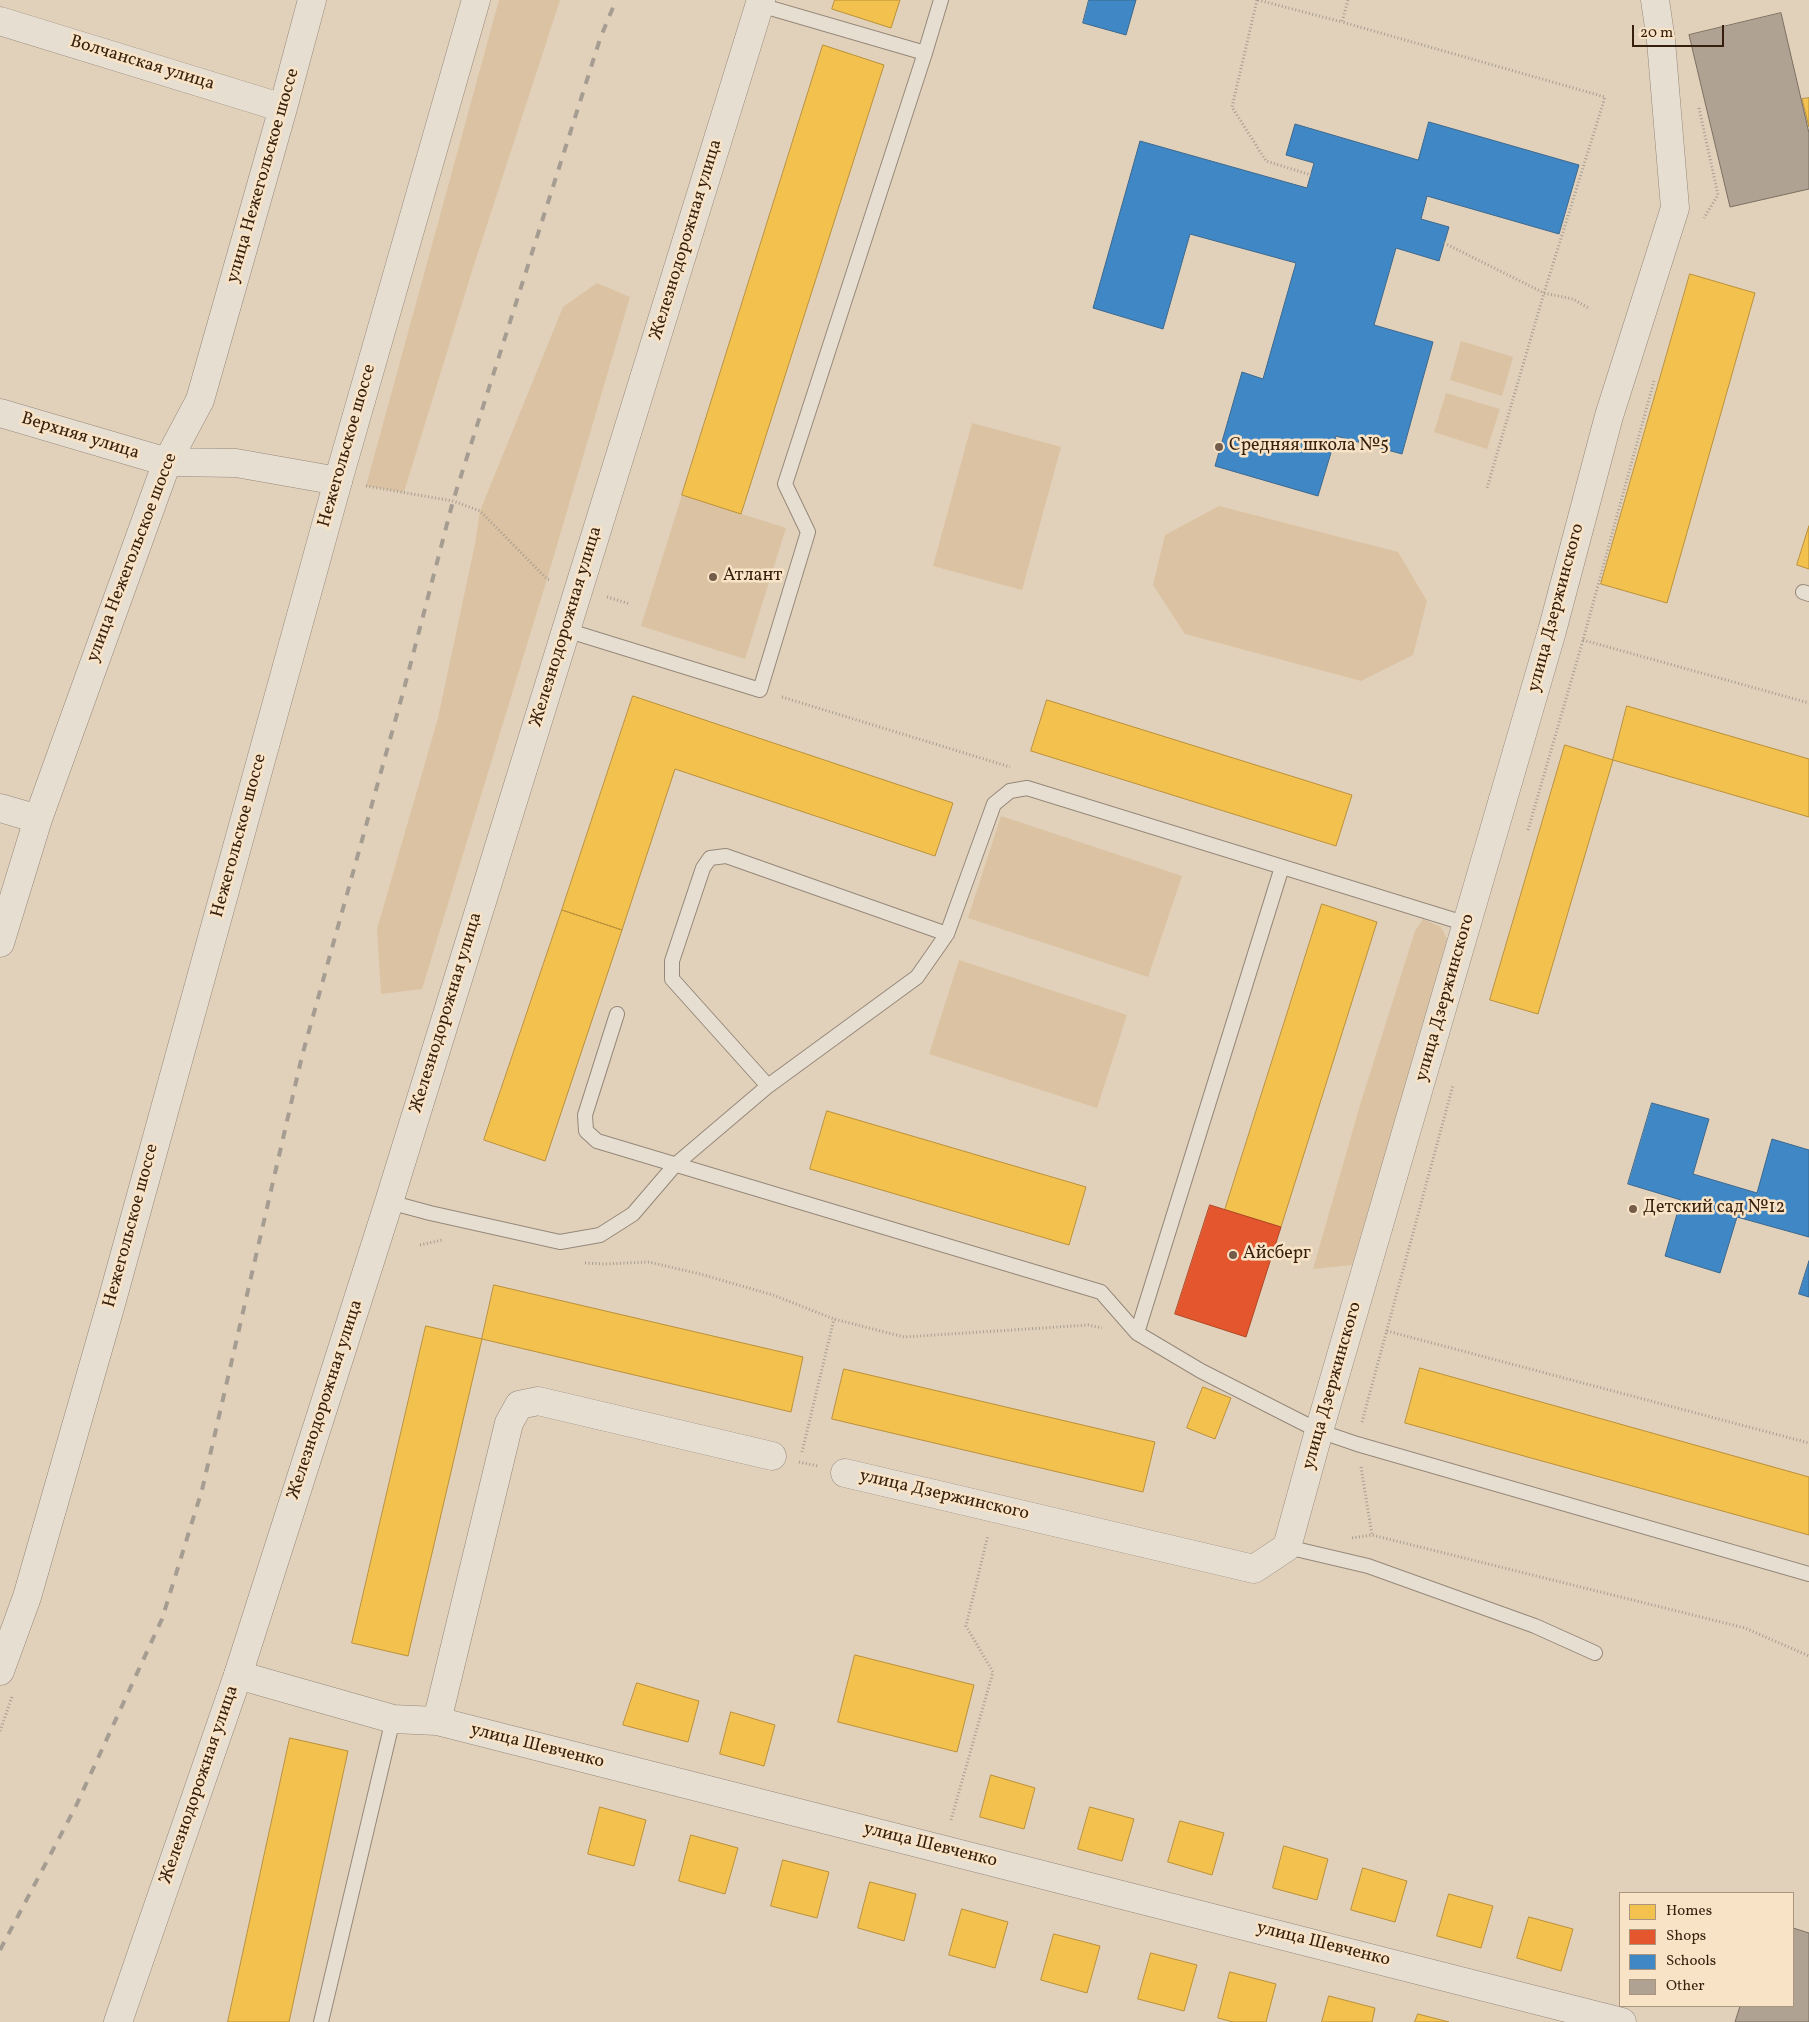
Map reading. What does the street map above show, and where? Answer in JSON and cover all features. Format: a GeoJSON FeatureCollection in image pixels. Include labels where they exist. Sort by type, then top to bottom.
{"type":"FeatureCollection","features":[{"type":"Feature","properties":{"kind":"street","name":"улица Нежегольское шоссе"},"geometry":{"type":"LineString","coordinates":[[0,943],[38,819],[167,462],[200,400],[284,108],[312,0]]}},
{"type":"Feature","properties":{"kind":"street","name":"Нежегольское шоссе"},"geometry":{"type":"LineString","coordinates":[[0,1671],[27,1597],[108,1313],[338,480],[476,0]]}},
{"type":"Feature","properties":{"kind":"street","name":"улица Дзержинского"},"geometry":{"type":"LineString","coordinates":[[846,1473],[1254,1569],[1287,1547],[1552,631],[1609,416],[1675,208],[1661,41],[1654,0]]}},
{"type":"Feature","properties":{"kind":"street","name":"Железнодорожная улица"},"geometry":{"type":"LineString","coordinates":[[118,2022],[238,1675],[389,1202],[761,2]]}},
{"type":"Feature","properties":{"kind":"street","name":"Волчанская улица"},"geometry":{"type":"LineString","coordinates":[[0,21],[284,108]]}},
{"type":"Feature","properties":{"kind":"street","name":"Верхняя улица"},"geometry":{"type":"LineString","coordinates":[[0,413],[167,462],[236,463],[338,480]]}},
{"type":"Feature","properties":{"kind":"street"},"geometry":{"type":"LineString","coordinates":[[0,808],[38,819]]}},
{"type":"Feature","properties":{"kind":"street"},"geometry":{"type":"LineString","coordinates":[[437,1721],[509,1423],[518,1405],[538,1401],[772,1456]]}},
{"type":"Feature","properties":{"kind":"street","name":"улица Шевченко"},"geometry":{"type":"LineString","coordinates":[[238,1675],[393,1719],[437,1721],[1622,2022]]}},
{"type":"Feature","properties":{"kind":"lane"},"geometry":{"type":"LineString","coordinates":[[566,630],[760,690],[808,532],[785,484],[941,0]]}},
{"type":"Feature","properties":{"kind":"lane"},"geometry":{"type":"LineString","coordinates":[[761,2],[925,53]]}},
{"type":"Feature","properties":{"kind":"lane"},"geometry":{"type":"LineString","coordinates":[[389,1202],[560,1242],[600,1235],[633,1214],[675,1165],[768,1086],[917,977],[947,934],[994,804],[1010,791],[1027,788],[1466,924]]}},
{"type":"Feature","properties":{"kind":"lane"},"geometry":{"type":"LineString","coordinates":[[768,1086],[672,978],[672,961],[704,868],[710,858],[726,856],[947,934]]}},
{"type":"Feature","properties":{"kind":"lane"},"geometry":{"type":"LineString","coordinates":[[1137,1333],[1282,867]]}},
{"type":"Feature","properties":{"kind":"lane"},"geometry":{"type":"LineString","coordinates":[[617,1014],[585,1115],[586,1131],[597,1141],[1101,1292],[1137,1333],[1201,1371],[1319,1431],[1357,1444],[1809,1574]]}},
{"type":"Feature","properties":{"kind":"lane"},"geometry":{"type":"LineString","coordinates":[[1287,1547],[1368,1566],[1535,1626],[1595,1653]]}},
{"type":"Feature","properties":{"kind":"lane"},"geometry":{"type":"LineString","coordinates":[[321,2022],[393,1719]]}},
{"type":"Feature","properties":{"kind":"path"},"geometry":{"type":"LineString","coordinates":[[1311,175],[1266,161],[1232,107],[1258,0],[1605,97],[1544,293],[1487,488]]}},
{"type":"Feature","properties":{"kind":"path"},"geometry":{"type":"LineString","coordinates":[[1342,22],[1348,0]]}},
{"type":"Feature","properties":{"kind":"path"},"geometry":{"type":"LineString","coordinates":[[1444,243],[1544,293],[1573,299],[1590,310]]}},
{"type":"Feature","properties":{"kind":"path"},"geometry":{"type":"LineString","coordinates":[[338,480],[453,501],[480,511],[547,578],[630,604]]}},
{"type":"Feature","properties":{"kind":"path"},"geometry":{"type":"LineString","coordinates":[[1552,631],[1809,702]]}},
{"type":"Feature","properties":{"kind":"path"},"geometry":{"type":"LineString","coordinates":[[420,1245],[445,1239]]}},
{"type":"Feature","properties":{"kind":"path"},"geometry":{"type":"LineString","coordinates":[[576,1262],[604,1264],[649,1262],[774,1295],[834,1319],[904,1337],[1088,1325],[1137,1333]]}},
{"type":"Feature","properties":{"kind":"path"},"geometry":{"type":"LineString","coordinates":[[799,1462],[834,1319]]}},
{"type":"Feature","properties":{"kind":"path"},"geometry":{"type":"LineString","coordinates":[[1388,1331],[1809,1443]]}},
{"type":"Feature","properties":{"kind":"path"},"geometry":{"type":"LineString","coordinates":[[1357,1444],[1372,1535],[1745,1628],[1809,1656]]}},
{"type":"Feature","properties":{"kind":"path"},"geometry":{"type":"LineString","coordinates":[[772,1456],[846,1473]]}},
{"type":"Feature","properties":{"kind":"path"},"geometry":{"type":"LineString","coordinates":[[943,1849],[993,1672],[966,1626],[995,1508]]}},
{"type":"Feature","properties":{"kind":"shaded area"},"geometry":{"type":"Polygon","coordinates":[[[499,0],[560,0],[472,271],[404,492],[366,486],[499,0]]]}},
{"type":"Feature","properties":{"kind":"shaded area"},"geometry":{"type":"Polygon","coordinates":[[[597,283],[630,297],[547,579],[422,989],[381,994],[377,929],[438,718],[475,544],[480,511],[563,307],[597,283]]]}},
{"type":"Feature","properties":{"kind":"shaded area"},"geometry":{"type":"Polygon","coordinates":[[[1461,341],[1513,357],[1502,396],[1450,380],[1461,341]]]}},
{"type":"Feature","properties":{"kind":"shaded area"},"geometry":{"type":"Polygon","coordinates":[[[1446,393],[1500,409],[1487,449],[1434,432],[1446,393]]]}},
{"type":"Feature","properties":{"kind":"shaded area"},"geometry":{"type":"Polygon","coordinates":[[[972,423],[1061,447],[1022,590],[933,566],[972,423]]]}},
{"type":"Feature","properties":{"kind":"shaded area","name":"Атлант"},"geometry":{"type":"Polygon","coordinates":[[[682,495],[786,528],[745,659],[641,626],[682,495]]]}},
{"type":"Feature","properties":{"kind":"shaded area"},"geometry":{"type":"Polygon","coordinates":[[[1219,506],[1398,552],[1427,601],[1413,655],[1361,681],[1185,634],[1153,585],[1165,535],[1219,506]]]}},
{"type":"Feature","properties":{"kind":"shaded area"},"geometry":{"type":"Polygon","coordinates":[[[1001,816],[1182,876],[1148,977],[968,918],[1001,816]]]}},
{"type":"Feature","properties":{"kind":"shaded area"},"geometry":{"type":"Polygon","coordinates":[[[1423,919],[1441,927],[1449,943],[1352,1265],[1313,1269],[1360,1105],[1415,931],[1423,919]]]}},
{"type":"Feature","properties":{"kind":"shaded area"},"geometry":{"type":"Polygon","coordinates":[[[959,960],[1127,1015],[1097,1108],[929,1054],[959,960]]]}},
{"type":"Feature","properties":{"kind":"building: Homes"},"geometry":{"type":"Polygon","coordinates":[[[835,0],[900,0],[891,28],[832,9],[835,0]]]}},
{"type":"Feature","properties":{"kind":"building: Homes"},"geometry":{"type":"Polygon","coordinates":[[[823,45],[884,65],[741,514],[682,495],[823,45]]]}},
{"type":"Feature","properties":{"kind":"building: Homes"},"geometry":{"type":"Polygon","coordinates":[[[1809,98],[1809,127],[1802,99],[1809,98]]]}},
{"type":"Feature","properties":{"kind":"building: Homes"},"geometry":{"type":"Polygon","coordinates":[[[1690,274],[1755,293],[1667,603],[1601,584],[1690,274]]]}},
{"type":"Feature","properties":{"kind":"building: Homes"},"geometry":{"type":"Polygon","coordinates":[[[1809,526],[1809,569],[1797,565],[1809,526]]]}},
{"type":"Feature","properties":{"kind":"building: Homes"},"geometry":{"type":"Polygon","coordinates":[[[633,696],[953,803],[935,856],[675,769],[622,930],[562,910],[633,696]]]}},
{"type":"Feature","properties":{"kind":"building: Homes"},"geometry":{"type":"Polygon","coordinates":[[[1047,700],[1352,795],[1336,846],[1031,751],[1047,700]]]}},
{"type":"Feature","properties":{"kind":"building: Homes"},"geometry":{"type":"Polygon","coordinates":[[[1627,706],[1809,759],[1809,817],[1613,760],[1627,706]]]}},
{"type":"Feature","properties":{"kind":"building: Homes"},"geometry":{"type":"Polygon","coordinates":[[[1565,745],[1613,760],[1538,1014],[1490,1000],[1565,745]]]}},
{"type":"Feature","properties":{"kind":"building: Homes"},"geometry":{"type":"Polygon","coordinates":[[[1322,904],[1377,922],[1281,1227],[1225,1210],[1322,904]]]}},
{"type":"Feature","properties":{"kind":"building: Homes"},"geometry":{"type":"Polygon","coordinates":[[[562,910],[622,930],[545,1161],[484,1140],[562,910]]]}},
{"type":"Feature","properties":{"kind":"building: Homes"},"geometry":{"type":"Polygon","coordinates":[[[827,1111],[1086,1187],[1069,1245],[810,1169],[827,1111]]]}},
{"type":"Feature","properties":{"kind":"building: Homes"},"geometry":{"type":"Polygon","coordinates":[[[494,1285],[803,1357],[791,1412],[482,1339],[494,1285]]]}},
{"type":"Feature","properties":{"kind":"building: Homes"},"geometry":{"type":"Polygon","coordinates":[[[426,1326],[482,1339],[408,1656],[352,1643],[426,1326]]]}},
{"type":"Feature","properties":{"kind":"building: Homes"},"geometry":{"type":"Polygon","coordinates":[[[1420,1368],[1809,1477],[1809,1535],[1405,1423],[1420,1368]]]}},
{"type":"Feature","properties":{"kind":"building: Homes"},"geometry":{"type":"Polygon","coordinates":[[[844,1369],[1155,1442],[1143,1492],[832,1419],[844,1369]]]}},
{"type":"Feature","properties":{"kind":"building: Homes"},"geometry":{"type":"Polygon","coordinates":[[[1203,1387],[1231,1398],[1215,1439],[1187,1428],[1203,1387]]]}},
{"type":"Feature","properties":{"kind":"building: Homes"},"geometry":{"type":"Polygon","coordinates":[[[855,1655],[974,1685],[957,1752],[838,1722],[855,1655]]]}},
{"type":"Feature","properties":{"kind":"building: Homes"},"geometry":{"type":"Polygon","coordinates":[[[637,1683],[699,1701],[688,1742],[623,1725],[637,1683]]]}},
{"type":"Feature","properties":{"kind":"building: Homes"},"geometry":{"type":"Polygon","coordinates":[[[731,1712],[775,1725],[764,1766],[720,1754],[731,1712]]]}},
{"type":"Feature","properties":{"kind":"building: Homes"},"geometry":{"type":"Polygon","coordinates":[[[290,1738],[348,1751],[289,2022],[228,2022],[290,1738]]]}},
{"type":"Feature","properties":{"kind":"building: Homes"},"geometry":{"type":"Polygon","coordinates":[[[991,1775],[1035,1788],[1024,1829],[980,1817],[991,1775]]]}},
{"type":"Feature","properties":{"kind":"building: Homes"},"geometry":{"type":"Polygon","coordinates":[[[600,1807],[646,1820],[634,1866],[588,1854],[600,1807]]]}},
{"type":"Feature","properties":{"kind":"building: Homes"},"geometry":{"type":"Polygon","coordinates":[[[1090,1807],[1134,1819],[1122,1861],[1078,1849],[1090,1807]]]}},
{"type":"Feature","properties":{"kind":"building: Homes"},"geometry":{"type":"Polygon","coordinates":[[[1180,1821],[1224,1833],[1212,1875],[1168,1862],[1180,1821]]]}},
{"type":"Feature","properties":{"kind":"building: Homes"},"geometry":{"type":"Polygon","coordinates":[[[691,1835],[738,1848],[725,1894],[679,1881],[691,1835]]]}},
{"type":"Feature","properties":{"kind":"building: Homes"},"geometry":{"type":"Polygon","coordinates":[[[1284,1846],[1328,1859],[1317,1900],[1273,1888],[1284,1846]]]}},
{"type":"Feature","properties":{"kind":"building: Homes"},"geometry":{"type":"Polygon","coordinates":[[[783,1860],[829,1872],[817,1918],[771,1906],[783,1860]]]}},
{"type":"Feature","properties":{"kind":"building: Homes"},"geometry":{"type":"Polygon","coordinates":[[[1363,1868],[1407,1881],[1395,1922],[1351,1910],[1363,1868]]]}},
{"type":"Feature","properties":{"kind":"building: Homes"},"geometry":{"type":"Polygon","coordinates":[[[870,1882],[916,1894],[904,1941],[858,1928],[870,1882]]]}},
{"type":"Feature","properties":{"kind":"building: Homes"},"geometry":{"type":"Polygon","coordinates":[[[1449,1894],[1493,1906],[1481,1948],[1437,1936],[1449,1894]]]}},
{"type":"Feature","properties":{"kind":"building: Homes"},"geometry":{"type":"Polygon","coordinates":[[[962,1909],[1008,1922],[995,1968],[949,1955],[962,1909]]]}},
{"type":"Feature","properties":{"kind":"building: Homes"},"geometry":{"type":"Polygon","coordinates":[[[1529,1917],[1573,1929],[1561,1971],[1517,1958],[1529,1917]]]}},
{"type":"Feature","properties":{"kind":"building: Homes"},"geometry":{"type":"Polygon","coordinates":[[[1054,1934],[1100,1946],[1087,1993],[1041,1980],[1054,1934]]]}},
{"type":"Feature","properties":{"kind":"building: Homes"},"geometry":{"type":"Polygon","coordinates":[[[1151,1953],[1197,1965],[1184,2011],[1138,1999],[1151,1953]]]}},
{"type":"Feature","properties":{"kind":"building: Homes"},"geometry":{"type":"Polygon","coordinates":[[[1230,1972],[1276,1984],[1266,2022],[1233,2022],[1218,2018],[1230,1972]]]}},
{"type":"Feature","properties":{"kind":"building: Homes"},"geometry":{"type":"Polygon","coordinates":[[[1329,1996],[1375,2008],[1372,2022],[1322,2022],[1329,1996]]]}},
{"type":"Feature","properties":{"kind":"building: Homes"},"geometry":{"type":"Polygon","coordinates":[[[1418,2014],[1449,2022],[1415,2022],[1418,2014]]]}},
{"type":"Feature","properties":{"kind":"building: Shops","name":"Айсберг"},"geometry":{"type":"Polygon","coordinates":[[[1210,1205],[1281,1227],[1246,1337],[1175,1314],[1210,1205]]]}},
{"type":"Feature","properties":{"kind":"building: Schools"},"geometry":{"type":"Polygon","coordinates":[[[1089,0],[1136,0],[1126,35],[1083,23],[1089,0]]]}},
{"type":"Feature","properties":{"kind":"building: Schools"},"geometry":{"type":"Polygon","coordinates":[[[1429,122],[1579,165],[1559,234],[1427,196],[1421,219],[1449,227],[1439,261],[1396,248],[1374,325],[1433,342],[1402,454],[1336,436],[1318,496],[1215,466],[1242,372],[1263,379],[1296,263],[1190,234],[1163,329],[1093,308],[1140,141],[1307,188],[1314,163],[1286,155],[1295,124],[1418,160],[1429,122]]]}},
{"type":"Feature","properties":{"kind":"building: Schools"},"geometry":{"type":"Polygon","coordinates":[[[1652,1103],[1709,1119],[1693,1174],[1757,1193],[1772,1139],[1809,1150],[1809,1237],[1737,1217],[1720,1273],[1665,1256],[1681,1200],[1628,1184],[1652,1103]]]}},
{"type":"Feature","properties":{"kind":"building: Schools"},"geometry":{"type":"Polygon","coordinates":[[[1809,1261],[1809,1297],[1799,1294],[1809,1261]]]}},
{"type":"Feature","properties":{"kind":"building: Other"},"geometry":{"type":"Polygon","coordinates":[[[1781,13],[1809,133],[1809,189],[1730,207],[1689,35],[1781,13]]]}},
{"type":"Feature","properties":{"kind":"building: Other"},"geometry":{"type":"Polygon","coordinates":[[[1794,1928],[1809,1933],[1809,2022],[1735,2022],[1740,2007],[1794,2007],[1794,1928]]]}},
{"type":"Feature","properties":{"kind":"railway"},"geometry":{"type":"LineString","coordinates":[[0,1950],[75,1808],[162,1619],[202,1490],[302,1056],[404,689],[453,501],[600,39],[616,0]]}},
{"type":"Feature","properties":{"kind":"place","name":"Средняя школа №5"},"geometry":{"type":"Point","coordinates":[1219,447]}},
{"type":"Feature","properties":{"kind":"place","name":"Атлант"},"geometry":{"type":"Point","coordinates":[713,577]}},
{"type":"Feature","properties":{"kind":"place","name":"Детский сад №12"},"geometry":{"type":"Point","coordinates":[1633,1209]}},
{"type":"Feature","properties":{"kind":"place","name":"Айсберг"},"geometry":{"type":"Point","coordinates":[1233,1255]}}]}
